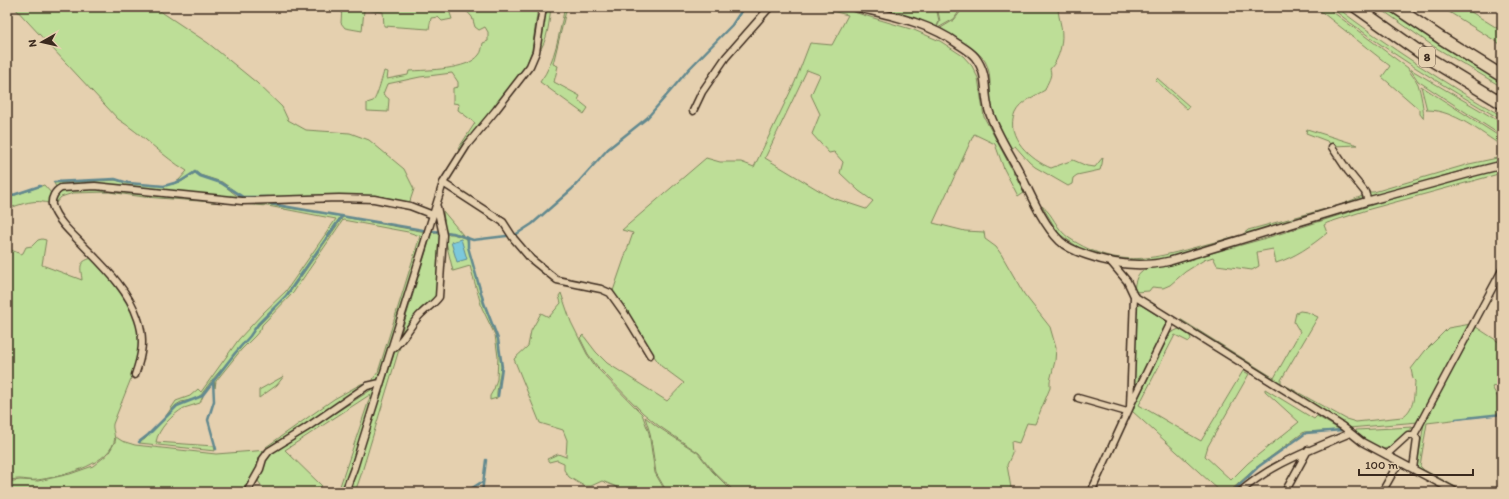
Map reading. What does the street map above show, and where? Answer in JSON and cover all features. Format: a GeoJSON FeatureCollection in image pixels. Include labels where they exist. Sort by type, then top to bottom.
{"type":"FeatureCollection","features":[{"type":"Feature","properties":{"kind":"highway","name":"8"},"geometry":{"type":"LineString","coordinates":[[1356,7],[1428,58],[1502,103]]}},
{"type":"Feature","properties":{"kind":"highway","name":"8"},"geometry":{"type":"LineString","coordinates":[[1395,7],[1502,76]]}},
{"type":"Feature","properties":{"kind":"street"},"geometry":{"type":"LineString","coordinates":[[345,492],[443,183],[467,145],[530,66],[536,52],[543,7]]}},
{"type":"Feature","properties":{"kind":"street"},"geometry":{"type":"LineString","coordinates":[[693,111],[702,92],[726,57],[770,7]]}},
{"type":"Feature","properties":{"kind":"street"},"geometry":{"type":"LineString","coordinates":[[856,7],[931,28],[947,35],[974,56],[985,76],[989,112],[1001,138],[1048,225],[1061,242],[1069,248],[1111,262],[1136,265],[1160,263],[1368,201],[1474,172],[1502,166]]}},
{"type":"Feature","properties":{"kind":"street"},"geometry":{"type":"LineString","coordinates":[[1332,147],[1348,171],[1365,192],[1368,201]]}},
{"type":"Feature","properties":{"kind":"street"},"geometry":{"type":"LineString","coordinates":[[443,183],[503,222],[514,239],[531,259],[557,280],[601,289],[610,293],[625,314],[650,355]]}},
{"type":"Feature","properties":{"kind":"street"},"geometry":{"type":"LineString","coordinates":[[135,375],[141,360],[143,344],[138,318],[121,288],[67,228],[55,212],[52,199],[57,190],[61,188],[96,186],[242,201],[339,198],[374,199],[410,206],[433,216]]}},
{"type":"Feature","properties":{"kind":"street"},"geometry":{"type":"LineString","coordinates":[[391,350],[400,344],[422,313],[435,303],[439,297],[443,233],[436,205]]}},
{"type":"Feature","properties":{"kind":"street"},"geometry":{"type":"LineString","coordinates":[[1111,262],[1127,282],[1134,296],[1128,410]]}},
{"type":"Feature","properties":{"kind":"street"},"geometry":{"type":"LineString","coordinates":[[1414,435],[1502,270]]}},
{"type":"Feature","properties":{"kind":"street"},"geometry":{"type":"LineString","coordinates":[[1134,296],[1323,414],[1362,442],[1456,492]]}},
{"type":"Feature","properties":{"kind":"street"},"geometry":{"type":"LineString","coordinates":[[1091,492],[1128,410],[1172,320]]}},
{"type":"Feature","properties":{"kind":"street"},"geometry":{"type":"LineString","coordinates":[[247,492],[260,469],[263,459],[269,451],[306,428],[367,386],[380,383]]}},
{"type":"Feature","properties":{"kind":"street"},"geometry":{"type":"LineString","coordinates":[[1078,398],[1128,410]]}},
{"type":"Feature","properties":{"kind":"street"},"geometry":{"type":"LineString","coordinates":[[1240,492],[1248,484],[1269,470],[1308,450],[1350,433]]}},
{"type":"Feature","properties":{"kind":"street"},"geometry":{"type":"LineString","coordinates":[[1386,455],[1408,435],[1414,435]]}},
{"type":"Feature","properties":{"kind":"street"},"geometry":{"type":"LineString","coordinates":[[1412,468],[1417,440],[1414,435]]}},
{"type":"Feature","properties":{"kind":"street"},"geometry":{"type":"LineString","coordinates":[[1285,492],[1308,450]]}},
{"type":"Feature","properties":{"kind":"street"},"geometry":{"type":"LineString","coordinates":[[1382,492],[1399,462]]}},
{"type":"Feature","properties":{"kind":"green space"},"geometry":{"type":"Polygon","coordinates":[[[14,7],[154,7],[208,43],[257,83],[282,107],[288,120],[306,130],[350,133],[369,140],[404,169],[414,189],[409,204],[371,196],[243,200],[71,186],[56,187],[54,183],[115,180],[128,183],[164,186],[173,184],[187,171],[169,159],[118,119],[14,7]],[[195,171],[174,184],[181,182],[195,173],[200,176],[221,183],[236,195],[243,198],[268,197],[243,197],[222,182],[200,175],[195,171]]]}},
{"type":"Feature","properties":{"kind":"green space"},"geometry":{"type":"Polygon","coordinates":[[[342,7],[448,7],[452,19],[442,21],[438,17],[431,18],[429,29],[384,26],[383,12],[364,10],[362,31],[345,28],[341,23],[342,7]]]}},
{"type":"Feature","properties":{"kind":"green space"},"geometry":{"type":"Polygon","coordinates":[[[463,7],[538,7],[532,50],[526,66],[516,81],[460,151],[458,149],[475,123],[458,110],[459,104],[453,103],[453,88],[458,87],[458,82],[452,73],[420,77],[387,84],[383,94],[389,99],[388,112],[367,111],[367,103],[374,100],[384,71],[388,72],[387,79],[408,75],[409,71],[447,68],[466,64],[474,60],[479,55],[483,43],[488,41],[488,32],[485,27],[479,30],[475,27],[472,17],[463,7]]]}},
{"type":"Feature","properties":{"kind":"green space"},"geometry":{"type":"Polygon","coordinates":[[[547,7],[551,7],[548,31],[544,43],[538,53],[547,7]]]}},
{"type":"Feature","properties":{"kind":"green space"},"geometry":{"type":"Polygon","coordinates":[[[565,7],[567,7],[553,64],[558,66],[554,82],[580,96],[578,100],[588,108],[584,114],[540,82],[550,65],[553,56],[565,7]]]}},
{"type":"Feature","properties":{"kind":"green space"},"geometry":{"type":"Polygon","coordinates":[[[815,7],[830,7],[850,11],[914,30],[940,41],[963,56],[972,66],[978,78],[984,117],[1024,192],[1018,196],[1004,169],[995,144],[974,134],[933,223],[965,231],[984,232],[985,239],[996,247],[1024,294],[1050,327],[1056,348],[1050,388],[1035,424],[1027,423],[1019,443],[1011,441],[1012,454],[1007,465],[1011,488],[1010,492],[735,492],[713,471],[699,453],[659,426],[643,413],[597,366],[588,354],[580,338],[583,335],[607,363],[667,401],[684,383],[661,366],[642,339],[613,291],[633,233],[622,230],[706,158],[720,162],[741,162],[754,167],[795,82],[810,43],[832,45],[848,15],[815,7]],[[807,70],[765,158],[830,197],[866,209],[873,201],[859,191],[840,173],[843,162],[834,152],[829,153],[812,134],[820,114],[811,95],[820,75],[807,70]]]}},
{"type":"Feature","properties":{"kind":"green space"},"geometry":{"type":"Polygon","coordinates":[[[863,7],[936,7],[939,21],[936,29],[863,7]]]}},
{"type":"Feature","properties":{"kind":"green space"},"geometry":{"type":"Polygon","coordinates":[[[937,7],[962,7],[954,19],[936,29],[940,21],[937,7]]]}},
{"type":"Feature","properties":{"kind":"green space"},"geometry":{"type":"Polygon","coordinates":[[[964,7],[1058,7],[1062,31],[1059,55],[1050,69],[1050,77],[1045,90],[1028,100],[1017,109],[1013,122],[1013,130],[1017,139],[1028,154],[1044,165],[1051,168],[1073,160],[1087,166],[1095,167],[1103,157],[1100,170],[1077,175],[1073,178],[1072,184],[1068,186],[1035,167],[1015,146],[1011,149],[992,113],[990,100],[990,80],[988,67],[985,61],[970,47],[939,29],[954,20],[964,7]]]}},
{"type":"Feature","properties":{"kind":"green space"},"geometry":{"type":"Polygon","coordinates":[[[1322,7],[1326,7],[1408,68],[1418,84],[1423,107],[1423,118],[1420,114],[1420,110],[1382,77],[1390,66],[1319,10],[1322,7]]]}},
{"type":"Feature","properties":{"kind":"green space"},"geometry":{"type":"Polygon","coordinates":[[[1330,7],[1336,7],[1417,64],[1502,116],[1502,120],[1457,94],[1371,38],[1330,7]]]}},
{"type":"Feature","properties":{"kind":"green space"},"geometry":{"type":"Polygon","coordinates":[[[1378,7],[1385,7],[1435,42],[1502,83],[1502,87],[1433,46],[1378,7]]]}},
{"type":"Feature","properties":{"kind":"green space"},"geometry":{"type":"Polygon","coordinates":[[[1441,7],[1463,7],[1502,31],[1502,45],[1441,7]]]}},
{"type":"Feature","properties":{"kind":"green space"},"geometry":{"type":"Polygon","coordinates":[[[1410,69],[1502,123],[1502,136],[1418,81],[1410,69]]]}},
{"type":"Feature","properties":{"kind":"green space"},"geometry":{"type":"Polygon","coordinates":[[[1157,78],[1189,106],[1187,109],[1155,80],[1157,78]]]}},
{"type":"Feature","properties":{"kind":"green space"},"geometry":{"type":"Polygon","coordinates":[[[1421,86],[1502,138],[1502,146],[1476,128],[1457,118],[1437,111],[1427,110],[1421,86]]]}},
{"type":"Feature","properties":{"kind":"green space"},"geometry":{"type":"Polygon","coordinates":[[[1307,129],[1358,145],[1333,146],[1327,141],[1306,133],[1307,129]]]}},
{"type":"Feature","properties":{"kind":"green space"},"geometry":{"type":"Polygon","coordinates":[[[1502,157],[1502,162],[1461,171],[1370,197],[1368,192],[1374,192],[1469,164],[1502,157]]]}},
{"type":"Feature","properties":{"kind":"green space"},"geometry":{"type":"Polygon","coordinates":[[[1502,168],[1502,173],[1370,209],[1327,223],[1324,225],[1327,233],[1309,247],[1283,261],[1276,263],[1273,249],[1257,252],[1259,266],[1252,270],[1217,265],[1213,257],[1204,260],[1185,272],[1170,285],[1163,288],[1152,287],[1149,291],[1135,292],[1137,277],[1140,272],[1145,270],[1169,265],[1263,239],[1412,193],[1502,168]]]}},
{"type":"Feature","properties":{"kind":"green space"},"geometry":{"type":"Polygon","coordinates":[[[44,185],[52,194],[51,204],[45,202],[34,202],[7,209],[7,198],[44,185]]]}},
{"type":"Feature","properties":{"kind":"green space"},"geometry":{"type":"Polygon","coordinates":[[[75,189],[93,189],[269,203],[276,206],[341,216],[286,295],[258,324],[250,336],[201,395],[195,399],[181,402],[176,405],[166,416],[176,401],[190,396],[198,389],[201,392],[239,339],[286,291],[336,219],[268,206],[144,197],[109,192],[73,193],[61,197],[54,205],[55,199],[63,192],[75,189]]]}},
{"type":"Feature","properties":{"kind":"green space"},"geometry":{"type":"Polygon","coordinates":[[[1365,195],[1364,199],[1206,247],[1160,260],[1140,262],[1114,260],[1087,252],[1078,247],[1059,234],[1042,206],[1064,234],[1088,249],[1106,255],[1124,258],[1141,258],[1159,256],[1231,237],[1241,236],[1248,230],[1340,205],[1365,195]]]}},
{"type":"Feature","properties":{"kind":"green space"},"geometry":{"type":"Polygon","coordinates":[[[443,211],[463,235],[445,231],[443,211]]]}},
{"type":"Feature","properties":{"kind":"green space"},"geometry":{"type":"Polygon","coordinates":[[[343,217],[426,232],[381,375],[374,382],[373,379],[378,372],[420,236],[408,232],[343,220],[293,293],[262,325],[261,329],[241,350],[216,381],[215,388],[214,380],[259,325],[288,295],[343,217]]]}},
{"type":"Feature","properties":{"kind":"green space"},"geometry":{"type":"Polygon","coordinates":[[[432,232],[442,234],[436,296],[398,343],[432,232]]]}},
{"type":"Feature","properties":{"kind":"green space"},"geometry":{"type":"Polygon","coordinates":[[[446,234],[453,234],[467,239],[483,303],[498,340],[501,367],[497,398],[490,400],[490,396],[497,379],[498,357],[495,335],[482,308],[470,266],[453,271],[446,242],[446,234]]]}},
{"type":"Feature","properties":{"kind":"green space"},"geometry":{"type":"Polygon","coordinates":[[[38,240],[46,240],[42,265],[82,280],[81,266],[84,261],[92,258],[117,286],[131,307],[137,322],[140,346],[134,371],[113,424],[114,442],[102,458],[81,469],[58,476],[37,480],[18,479],[7,481],[7,257],[8,251],[11,250],[21,254],[26,247],[32,246],[38,240]]]}},
{"type":"Feature","properties":{"kind":"green space"},"geometry":{"type":"Polygon","coordinates":[[[561,293],[571,322],[587,354],[596,367],[642,414],[649,433],[655,473],[666,492],[621,492],[617,487],[602,481],[591,486],[584,486],[569,477],[564,470],[564,463],[557,460],[549,462],[547,459],[558,454],[566,457],[567,440],[563,430],[540,423],[514,359],[528,346],[531,331],[541,313],[549,317],[561,303],[559,296],[561,293]]]}},
{"type":"Feature","properties":{"kind":"green space"},"geometry":{"type":"Polygon","coordinates":[[[1136,305],[1141,305],[1168,322],[1133,391],[1136,305]]]}},
{"type":"Feature","properties":{"kind":"green space"},"geometry":{"type":"Polygon","coordinates":[[[1300,311],[1307,312],[1318,317],[1281,380],[1281,383],[1346,419],[1356,422],[1402,417],[1406,414],[1412,406],[1414,396],[1415,381],[1413,379],[1411,369],[1425,351],[1448,328],[1471,324],[1418,422],[1349,428],[1178,321],[1180,319],[1274,378],[1300,332],[1294,322],[1296,313],[1300,311]]]}},
{"type":"Feature","properties":{"kind":"green space"},"geometry":{"type":"Polygon","coordinates":[[[1476,327],[1502,344],[1502,388],[1495,386],[1492,387],[1502,405],[1502,414],[1427,423],[1420,466],[1424,470],[1465,492],[1460,492],[1430,477],[1417,466],[1424,423],[1476,327]]]}},
{"type":"Feature","properties":{"kind":"green space"},"geometry":{"type":"Polygon","coordinates":[[[1179,329],[1190,336],[1191,339],[1189,342],[1175,335],[1139,405],[1201,441],[1243,371],[1249,374],[1208,446],[1205,456],[1231,480],[1248,463],[1299,422],[1265,391],[1265,389],[1314,419],[1317,416],[1340,430],[1304,432],[1257,467],[1229,492],[1221,492],[1132,411],[1170,333],[1179,329]]]}},
{"type":"Feature","properties":{"kind":"green space"},"geometry":{"type":"Polygon","coordinates":[[[401,343],[361,475],[355,492],[349,492],[395,351],[401,343]]]}},
{"type":"Feature","properties":{"kind":"green space"},"geometry":{"type":"Polygon","coordinates":[[[284,376],[277,385],[259,398],[259,390],[284,376]]]}},
{"type":"Feature","properties":{"kind":"green space"},"geometry":{"type":"Polygon","coordinates":[[[365,383],[369,384],[273,448],[266,447],[334,399],[365,383]]]}},
{"type":"Feature","properties":{"kind":"green space"},"geometry":{"type":"Polygon","coordinates":[[[374,388],[376,389],[342,492],[338,492],[371,394],[285,450],[322,486],[311,492],[266,492],[258,481],[266,460],[274,452],[374,388]]]}},
{"type":"Feature","properties":{"kind":"green space"},"geometry":{"type":"Polygon","coordinates":[[[203,396],[200,403],[184,408],[175,414],[163,427],[157,437],[156,442],[214,446],[215,451],[139,443],[145,439],[178,405],[203,396]]]}},
{"type":"Feature","properties":{"kind":"green space"},"geometry":{"type":"Polygon","coordinates":[[[645,417],[698,453],[712,471],[733,492],[667,492],[656,473],[650,433],[645,417]]]}},
{"type":"Feature","properties":{"kind":"green space"},"geometry":{"type":"Polygon","coordinates":[[[1413,427],[1388,448],[1383,449],[1358,436],[1356,433],[1356,430],[1413,427]]]}},
{"type":"Feature","properties":{"kind":"green space"},"geometry":{"type":"Polygon","coordinates":[[[116,437],[122,441],[135,445],[216,454],[268,450],[246,492],[7,492],[7,482],[20,480],[38,481],[70,474],[93,466],[108,454],[115,442],[116,437]]]}},
{"type":"Feature","properties":{"kind":"water"},"geometry":{"type":"Polygon","coordinates":[[[461,239],[467,259],[457,262],[451,242],[461,239]]]}},
{"type":"Feature","properties":{"kind":"waterway"},"geometry":{"type":"LineString","coordinates":[[271,204],[423,230],[453,233],[473,240],[515,235],[532,224],[572,189],[608,149],[647,118],[688,70],[732,25],[744,7]]}},
{"type":"Feature","properties":{"kind":"waterway"},"geometry":{"type":"LineString","coordinates":[[54,182],[115,179],[128,183],[164,186],[181,181],[195,172],[200,176],[221,183],[243,197],[268,197]]}},
{"type":"Feature","properties":{"kind":"waterway"},"geometry":{"type":"LineString","coordinates":[[7,197],[40,186]]}},
{"type":"Feature","properties":{"kind":"waterway"},"geometry":{"type":"LineString","coordinates":[[139,442],[177,406],[202,396],[258,324],[286,296],[342,216]]}},
{"type":"Feature","properties":{"kind":"waterway"},"geometry":{"type":"LineString","coordinates":[[468,238],[468,247],[484,303],[498,339],[502,367],[498,396]]}},
{"type":"Feature","properties":{"kind":"waterway"},"geometry":{"type":"LineString","coordinates":[[213,380],[214,401],[208,420],[216,449]]}},
{"type":"Feature","properties":{"kind":"waterway"},"geometry":{"type":"LineString","coordinates":[[1456,419],[1502,414]]}},
{"type":"Feature","properties":{"kind":"waterway"},"geometry":{"type":"LineString","coordinates":[[1232,492],[1258,467],[1306,433],[1342,430]]}},
{"type":"Feature","properties":{"kind":"waterway"},"geometry":{"type":"LineString","coordinates":[[482,492],[486,460]]}},
{"type":"Feature","properties":{"kind":"waterway"},"geometry":{"type":"LineString","coordinates":[[466,492],[480,483],[483,483]]}}]}
